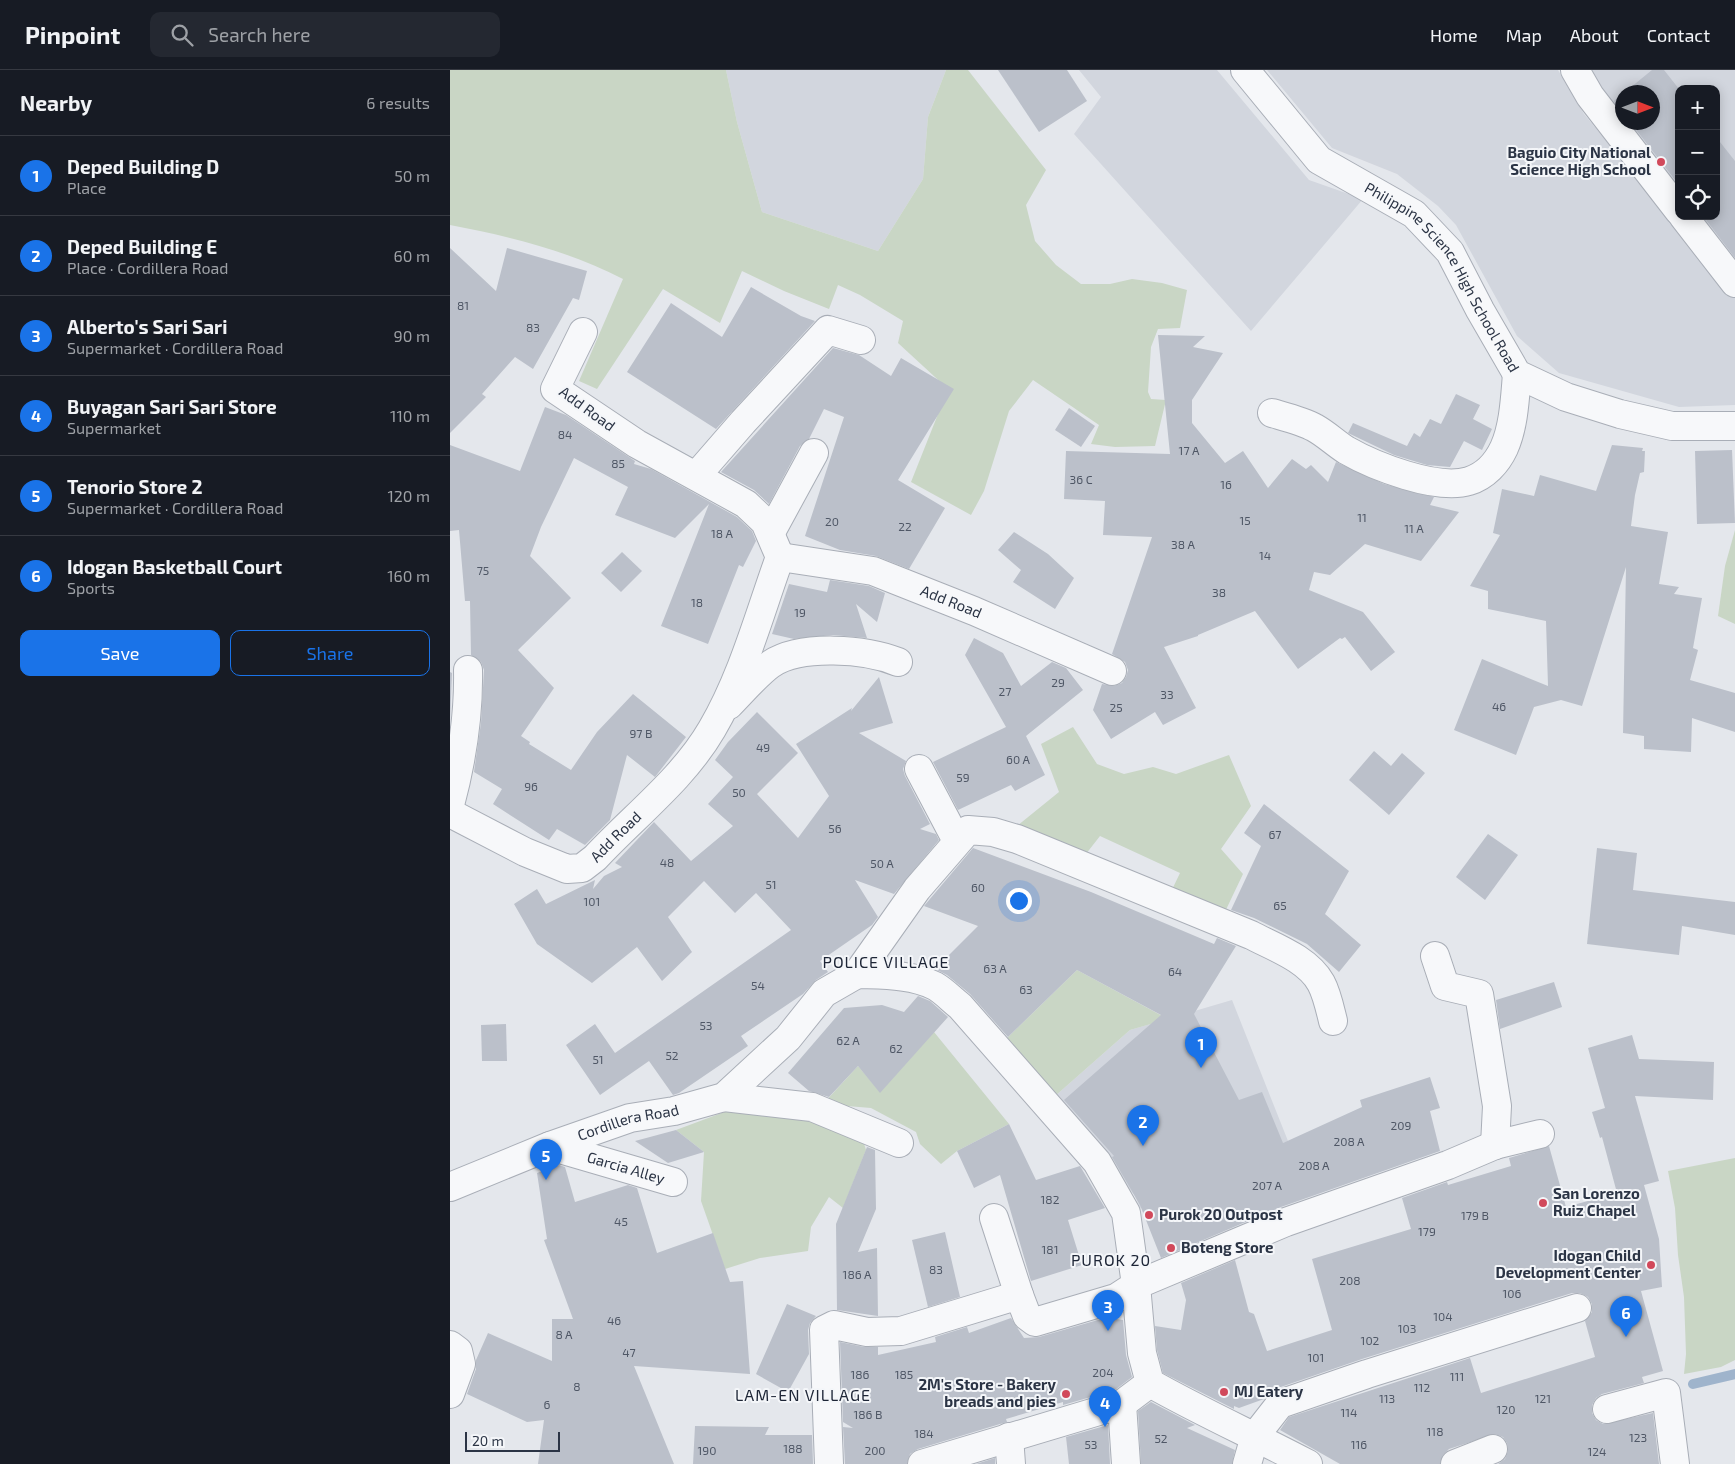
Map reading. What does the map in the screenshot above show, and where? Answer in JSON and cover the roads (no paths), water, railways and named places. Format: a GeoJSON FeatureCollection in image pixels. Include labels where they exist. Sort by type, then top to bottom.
{"type":"FeatureCollection","features":[{"type":"Feature","properties":{"kind":"street","name":"Philippine Science High School Road"},"geometry":{"type":"LineString","coordinates":[[1245,70],[1319,160],[1414,214],[1450,252],[1517,374],[1566,397],[1620,414],[1672,426],[1735,426]]}},
{"type":"Feature","properties":{"kind":"street"},"geometry":{"type":"LineString","coordinates":[[1576,70],[1590,96],[1675,206]]}},
{"type":"Feature","properties":{"kind":"street"},"geometry":{"type":"LineString","coordinates":[[1686,220],[1735,283]]}},
{"type":"Feature","properties":{"kind":"street"},"geometry":{"type":"LineString","coordinates":[[697,476],[743,422],[828,330],[861,340]]}},
{"type":"Feature","properties":{"kind":"street","name":"Add Road"},"geometry":{"type":"LineString","coordinates":[[584,332],[555,389],[637,444],[746,504],[776,545],[873,571],[974,611],[1112,671]]}},
{"type":"Feature","properties":{"kind":"street"},"geometry":{"type":"LineString","coordinates":[[1272,413],[1314,427],[1344,449],[1376,466],[1408,476],[1439,482],[1468,482],[1488,471],[1504,448],[1513,412],[1517,374]]}},
{"type":"Feature","properties":{"kind":"street","name":"Add Road"},"geometry":{"type":"LineString","coordinates":[[450,813],[548,862],[567,869],[582,868],[595,858],[680,772],[711,731],[749,648],[776,545],[814,453]]}},
{"type":"Feature","properties":{"kind":"street","name":"Add Road"},"geometry":{"type":"LineString","coordinates":[[719,714],[771,664],[791,656],[845,651],[881,656],[898,662]]}},
{"type":"Feature","properties":{"kind":"street"},"geometry":{"type":"LineString","coordinates":[[450,805],[462,760],[468,710],[468,670]]}},
{"type":"Feature","properties":{"kind":"street"},"geometry":{"type":"LineString","coordinates":[[919,770],[957,840]]}},
{"type":"Feature","properties":{"kind":"street"},"geometry":{"type":"LineString","coordinates":[[857,974],[917,889],[957,840],[968,830],[993,832],[1017,839],[1251,935],[1302,963],[1321,983],[1333,1021]]}},
{"type":"Feature","properties":{"kind":"street"},"geometry":{"type":"LineString","coordinates":[[1435,956],[1445,986],[1478,994],[1497,1106],[1495,1145]]}},
{"type":"Feature","properties":{"kind":"street"},"geometry":{"type":"LineString","coordinates":[[857,974],[891,976],[935,986],[960,1006],[1096,1162],[1126,1213],[1136,1285],[1142,1354],[1150,1383],[1193,1407],[1255,1436],[1308,1464]]}},
{"type":"Feature","properties":{"kind":"street","name":"Cordillera Road"},"geometry":{"type":"LineString","coordinates":[[724,1097],[788,1038],[824,993],[857,974]]}},
{"type":"Feature","properties":{"kind":"street","name":"Cordillera Road"},"geometry":{"type":"LineString","coordinates":[[450,1187],[550,1146],[630,1118],[674,1111],[724,1097],[812,1107],[899,1143]]}},
{"type":"Feature","properties":{"kind":"street"},"geometry":{"type":"LineString","coordinates":[[994,1218],[1027,1316],[1035,1322],[1116,1298],[1136,1285],[1286,1222],[1448,1165],[1495,1145],[1540,1134]]}},
{"type":"Feature","properties":{"kind":"street","name":"Garcia Alley"},"geometry":{"type":"LineString","coordinates":[[550,1146],[673,1182]]}},
{"type":"Feature","properties":{"kind":"street"},"geometry":{"type":"LineString","coordinates":[[829,1464],[824,1330],[834,1325],[867,1332],[901,1331],[1019,1295]]}},
{"type":"Feature","properties":{"kind":"street"},"geometry":{"type":"LineString","coordinates":[[1246,1464],[1255,1436],[1280,1404],[1367,1374],[1577,1308]]}},
{"type":"Feature","properties":{"kind":"street"},"geometry":{"type":"LineString","coordinates":[[450,1345],[458,1351],[461,1364],[450,1394]]}},
{"type":"Feature","properties":{"kind":"street"},"geometry":{"type":"LineString","coordinates":[[922,1464],[1122,1404],[1150,1383]]}},
{"type":"Feature","properties":{"kind":"street"},"geometry":{"type":"LineString","coordinates":[[1606,1409],[1666,1393],[1675,1464]]}},
{"type":"Feature","properties":{"kind":"street"},"geometry":{"type":"LineString","coordinates":[[1122,1404],[1126,1464]]}},
{"type":"Feature","properties":{"kind":"street"},"geometry":{"type":"LineString","coordinates":[[1009,1437],[1011,1464]]}},
{"type":"Feature","properties":{"kind":"street"},"geometry":{"type":"LineString","coordinates":[[1455,1464],[1493,1449]]}},
{"type":"Feature","properties":{"kind":"waterway"},"geometry":{"type":"LineString","coordinates":[[1693,1384],[1735,1374]]}},
{"type":"Feature","properties":{"kind":"place","name":"Baguio City National Science High School"},"geometry":{"type":"Point","coordinates":[1661,162]}},
{"type":"Feature","properties":{"kind":"place","name":"Deped Building D"},"geometry":{"type":"Point","coordinates":[1201,1068]}},
{"type":"Feature","properties":{"kind":"place","name":"Deped Building E"},"geometry":{"type":"Point","coordinates":[1143,1146]}},
{"type":"Feature","properties":{"kind":"place","name":"Tenorio Store 2"},"geometry":{"type":"Point","coordinates":[546,1180]}},
{"type":"Feature","properties":{"kind":"place","name":"San Lorenzo Ruiz Chapel"},"geometry":{"type":"Point","coordinates":[1543,1203]}},
{"type":"Feature","properties":{"kind":"place","name":"Purok 20 Outpost"},"geometry":{"type":"Point","coordinates":[1149,1215]}},
{"type":"Feature","properties":{"kind":"place","name":"Boteng Store"},"geometry":{"type":"Point","coordinates":[1171,1248]}},
{"type":"Feature","properties":{"kind":"place","name":"Idogan Child Development Center"},"geometry":{"type":"Point","coordinates":[1651,1265]}},
{"type":"Feature","properties":{"kind":"place","name":"Alberto's Sari Sari"},"geometry":{"type":"Point","coordinates":[1108,1331]}},
{"type":"Feature","properties":{"kind":"place","name":"Idogan Basketball Court"},"geometry":{"type":"Point","coordinates":[1626,1337]}},
{"type":"Feature","properties":{"kind":"place","name":"MJ Eatery"},"geometry":{"type":"Point","coordinates":[1224,1392]}},
{"type":"Feature","properties":{"kind":"place","name":"2M's Store - Bakery breads and pies"},"geometry":{"type":"Point","coordinates":[1066,1394]}},
{"type":"Feature","properties":{"kind":"place","name":"Buyagan Sari Sari Store"},"geometry":{"type":"Point","coordinates":[1105,1427]}},
{"type":"Feature","properties":{"kind":"district","name":"POLICE VILLAGE"},"geometry":{"type":"Point","coordinates":[886,962]}},
{"type":"Feature","properties":{"kind":"district","name":"PUROK 20"},"geometry":{"type":"Point","coordinates":[1111,1260]}},
{"type":"Feature","properties":{"kind":"district","name":"LAM-EN VILLAGE"},"geometry":{"type":"Point","coordinates":[803,1395]}}]}
